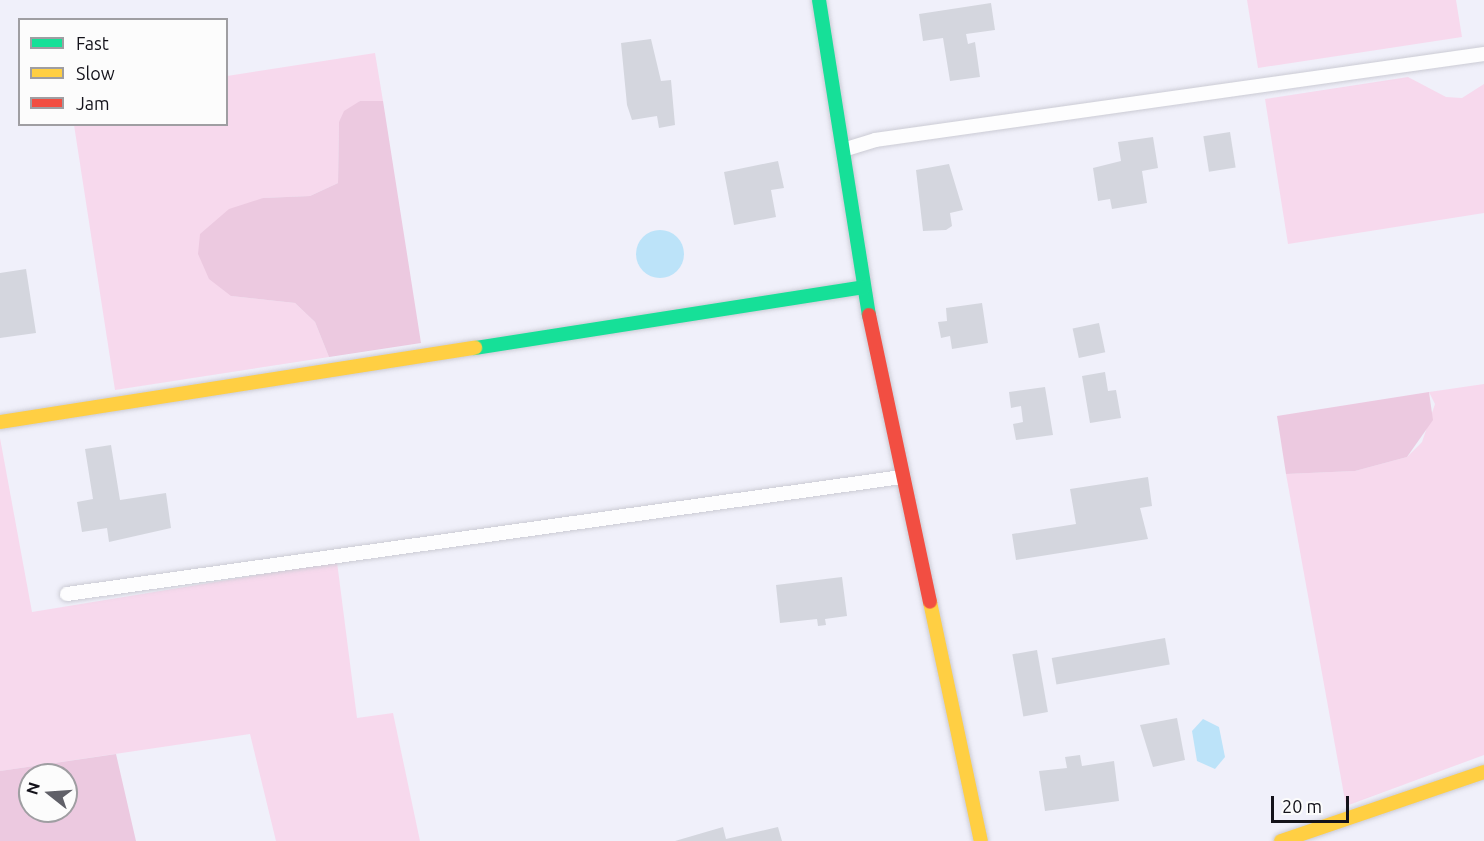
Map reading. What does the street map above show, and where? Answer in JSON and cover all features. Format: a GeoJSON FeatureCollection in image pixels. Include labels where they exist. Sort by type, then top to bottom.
{"type":"FeatureCollection","features":[{"type":"Feature","properties":{"kind":"street"},"geometry":{"type":"LineString","coordinates":[[819,0],[862,286],[981,841]]}},
{"type":"Feature","properties":{"kind":"street"},"geometry":{"type":"LineString","coordinates":[[0,422],[862,286]]}},
{"type":"Feature","properties":{"kind":"street"},"geometry":{"type":"LineString","coordinates":[[1281,841],[1484,772]]}},
{"type":"Feature","properties":{"kind":"lane"},"geometry":{"type":"LineString","coordinates":[[843,150],[875,140],[1484,54]]}},
{"type":"Feature","properties":{"kind":"lane"},"geometry":{"type":"LineString","coordinates":[[67,594],[903,477]]}},
{"type":"Feature","properties":{"kind":"shaded area"},"geometry":{"type":"Polygon","coordinates":[[[1247,0],[1456,0],[1462,37],[1258,68],[1247,0]]]}},
{"type":"Feature","properties":{"kind":"shaded area"},"geometry":{"type":"Polygon","coordinates":[[[375,53],[383,101],[360,101],[339,122],[338,183],[310,196],[263,198],[231,296],[295,303],[315,322],[329,357],[115,390],[74,126],[228,126],[228,76],[375,53]]]}},
{"type":"Feature","properties":{"kind":"shaded area"},"geometry":{"type":"Polygon","coordinates":[[[1408,77],[1446,97],[1462,98],[1484,84],[1484,213],[1288,244],[1265,99],[1408,77]]]}},
{"type":"Feature","properties":{"kind":"shaded area"},"geometry":{"type":"Polygon","coordinates":[[[360,101],[383,101],[421,343],[329,357],[315,322],[295,303],[231,296],[209,279],[198,254],[200,234],[229,209],[263,198],[310,196],[338,183],[339,122],[344,111],[360,101]]]}},
{"type":"Feature","properties":{"kind":"shaded area"},"geometry":{"type":"Polygon","coordinates":[[[1484,384],[1484,755],[1346,806],[1286,474],[1355,471],[1407,457],[1422,442],[1435,404],[1429,392],[1484,384]]]}},
{"type":"Feature","properties":{"kind":"shaded area"},"geometry":{"type":"Polygon","coordinates":[[[1429,392],[1433,420],[1407,457],[1355,471],[1286,474],[1277,416],[1429,392]]]}},
{"type":"Feature","properties":{"kind":"shaded area"},"geometry":{"type":"Polygon","coordinates":[[[0,438],[32,612],[337,562],[357,718],[393,713],[420,841],[276,841],[250,734],[54,763],[18,763],[18,768],[0,771],[0,438]]]}},
{"type":"Feature","properties":{"kind":"shaded area"},"geometry":{"type":"Polygon","coordinates":[[[116,754],[136,841],[0,841],[0,771],[18,768],[18,823],[78,823],[78,763],[55,763],[116,754]]]}},
{"type":"Feature","properties":{"kind":"water"},"geometry":{"type":"Polygon","coordinates":[[[660,230],[677,237],[684,254],[677,271],[660,278],[643,271],[636,254],[643,237],[660,230]]]}},
{"type":"Feature","properties":{"kind":"water"},"geometry":{"type":"Polygon","coordinates":[[[1203,719],[1219,727],[1225,757],[1215,769],[1197,761],[1192,731],[1203,719]]]}},
{"type":"Feature","properties":{"kind":"building"},"geometry":{"type":"Polygon","coordinates":[[[991,3],[995,30],[966,34],[968,44],[975,42],[980,77],[950,81],[943,38],[923,41],[919,14],[991,3]]]}},
{"type":"Feature","properties":{"kind":"building"},"geometry":{"type":"Polygon","coordinates":[[[651,39],[661,81],[671,80],[675,125],[659,128],[657,116],[632,120],[627,105],[621,43],[651,39]]]}},
{"type":"Feature","properties":{"kind":"building"},"geometry":{"type":"Polygon","coordinates":[[[1230,132],[1236,168],[1209,172],[1203,136],[1230,132]]]}},
{"type":"Feature","properties":{"kind":"building"},"geometry":{"type":"Polygon","coordinates":[[[1153,137],[1158,168],[1142,171],[1147,203],[1112,209],[1110,199],[1098,201],[1093,168],[1121,161],[1118,142],[1153,137]]]}},
{"type":"Feature","properties":{"kind":"building"},"geometry":{"type":"Polygon","coordinates":[[[778,161],[784,188],[771,190],[776,217],[734,225],[724,172],[778,161]]]}},
{"type":"Feature","properties":{"kind":"building"},"geometry":{"type":"Polygon","coordinates":[[[949,164],[963,210],[950,213],[952,226],[946,230],[923,231],[916,170],[949,164]]]}},
{"type":"Feature","properties":{"kind":"building"},"geometry":{"type":"Polygon","coordinates":[[[26,269],[36,333],[0,338],[0,273],[26,269]]]}},
{"type":"Feature","properties":{"kind":"building"},"geometry":{"type":"Polygon","coordinates":[[[982,303],[988,343],[952,349],[950,336],[941,338],[938,322],[947,321],[946,308],[982,303]]]}},
{"type":"Feature","properties":{"kind":"building"},"geometry":{"type":"Polygon","coordinates":[[[1099,323],[1105,352],[1079,358],[1073,329],[1099,323]]]}},
{"type":"Feature","properties":{"kind":"building"},"geometry":{"type":"Polygon","coordinates":[[[1105,372],[1108,391],[1116,390],[1121,418],[1090,423],[1082,376],[1105,372]]]}},
{"type":"Feature","properties":{"kind":"building"},"geometry":{"type":"Polygon","coordinates":[[[1045,387],[1053,435],[1016,440],[1013,424],[1023,422],[1021,406],[1011,408],[1009,392],[1045,387]]]}},
{"type":"Feature","properties":{"kind":"building"},"geometry":{"type":"Polygon","coordinates":[[[111,445],[120,500],[166,493],[171,528],[109,542],[107,528],[82,532],[77,502],[93,499],[85,449],[111,445]]]}},
{"type":"Feature","properties":{"kind":"building"},"geometry":{"type":"Polygon","coordinates":[[[1148,477],[1152,506],[1140,508],[1148,539],[1016,560],[1012,534],[1076,524],[1070,489],[1148,477]]]}},
{"type":"Feature","properties":{"kind":"building"},"geometry":{"type":"Polygon","coordinates":[[[842,577],[847,616],[825,619],[826,625],[818,626],[817,619],[780,623],[776,585],[842,577]]]}},
{"type":"Feature","properties":{"kind":"building"},"geometry":{"type":"Polygon","coordinates":[[[1165,638],[1170,665],[1056,685],[1052,658],[1165,638]]]}},
{"type":"Feature","properties":{"kind":"building"},"geometry":{"type":"Polygon","coordinates":[[[1037,650],[1048,712],[1023,716],[1012,654],[1037,650]]]}},
{"type":"Feature","properties":{"kind":"building"},"geometry":{"type":"Polygon","coordinates":[[[1177,718],[1185,760],[1153,767],[1140,725],[1177,718]]]}},
{"type":"Feature","properties":{"kind":"building"},"geometry":{"type":"Polygon","coordinates":[[[1080,755],[1082,766],[1114,761],[1119,801],[1045,811],[1039,771],[1067,768],[1065,757],[1080,755]]]}},
{"type":"Feature","properties":{"kind":"building"},"geometry":{"type":"Polygon","coordinates":[[[723,827],[726,839],[778,827],[782,841],[675,841],[723,827]]]}},
{"type":"Feature","properties":{"kind":"traffic: fast"},"geometry":{"type":"LineString","coordinates":[[819,0],[869,315]]}},
{"type":"Feature","properties":{"kind":"traffic: fast"},"geometry":{"type":"LineString","coordinates":[[475,348],[863,287]]}},
{"type":"Feature","properties":{"kind":"traffic: slow"},"geometry":{"type":"LineString","coordinates":[[0,422],[475,348]]}},
{"type":"Feature","properties":{"kind":"traffic: slow"},"geometry":{"type":"LineString","coordinates":[[930,602],[981,841]]}},
{"type":"Feature","properties":{"kind":"traffic: slow"},"geometry":{"type":"LineString","coordinates":[[1281,841],[1484,772]]}},
{"type":"Feature","properties":{"kind":"traffic: jam"},"geometry":{"type":"LineString","coordinates":[[869,315],[930,602]]}}]}
